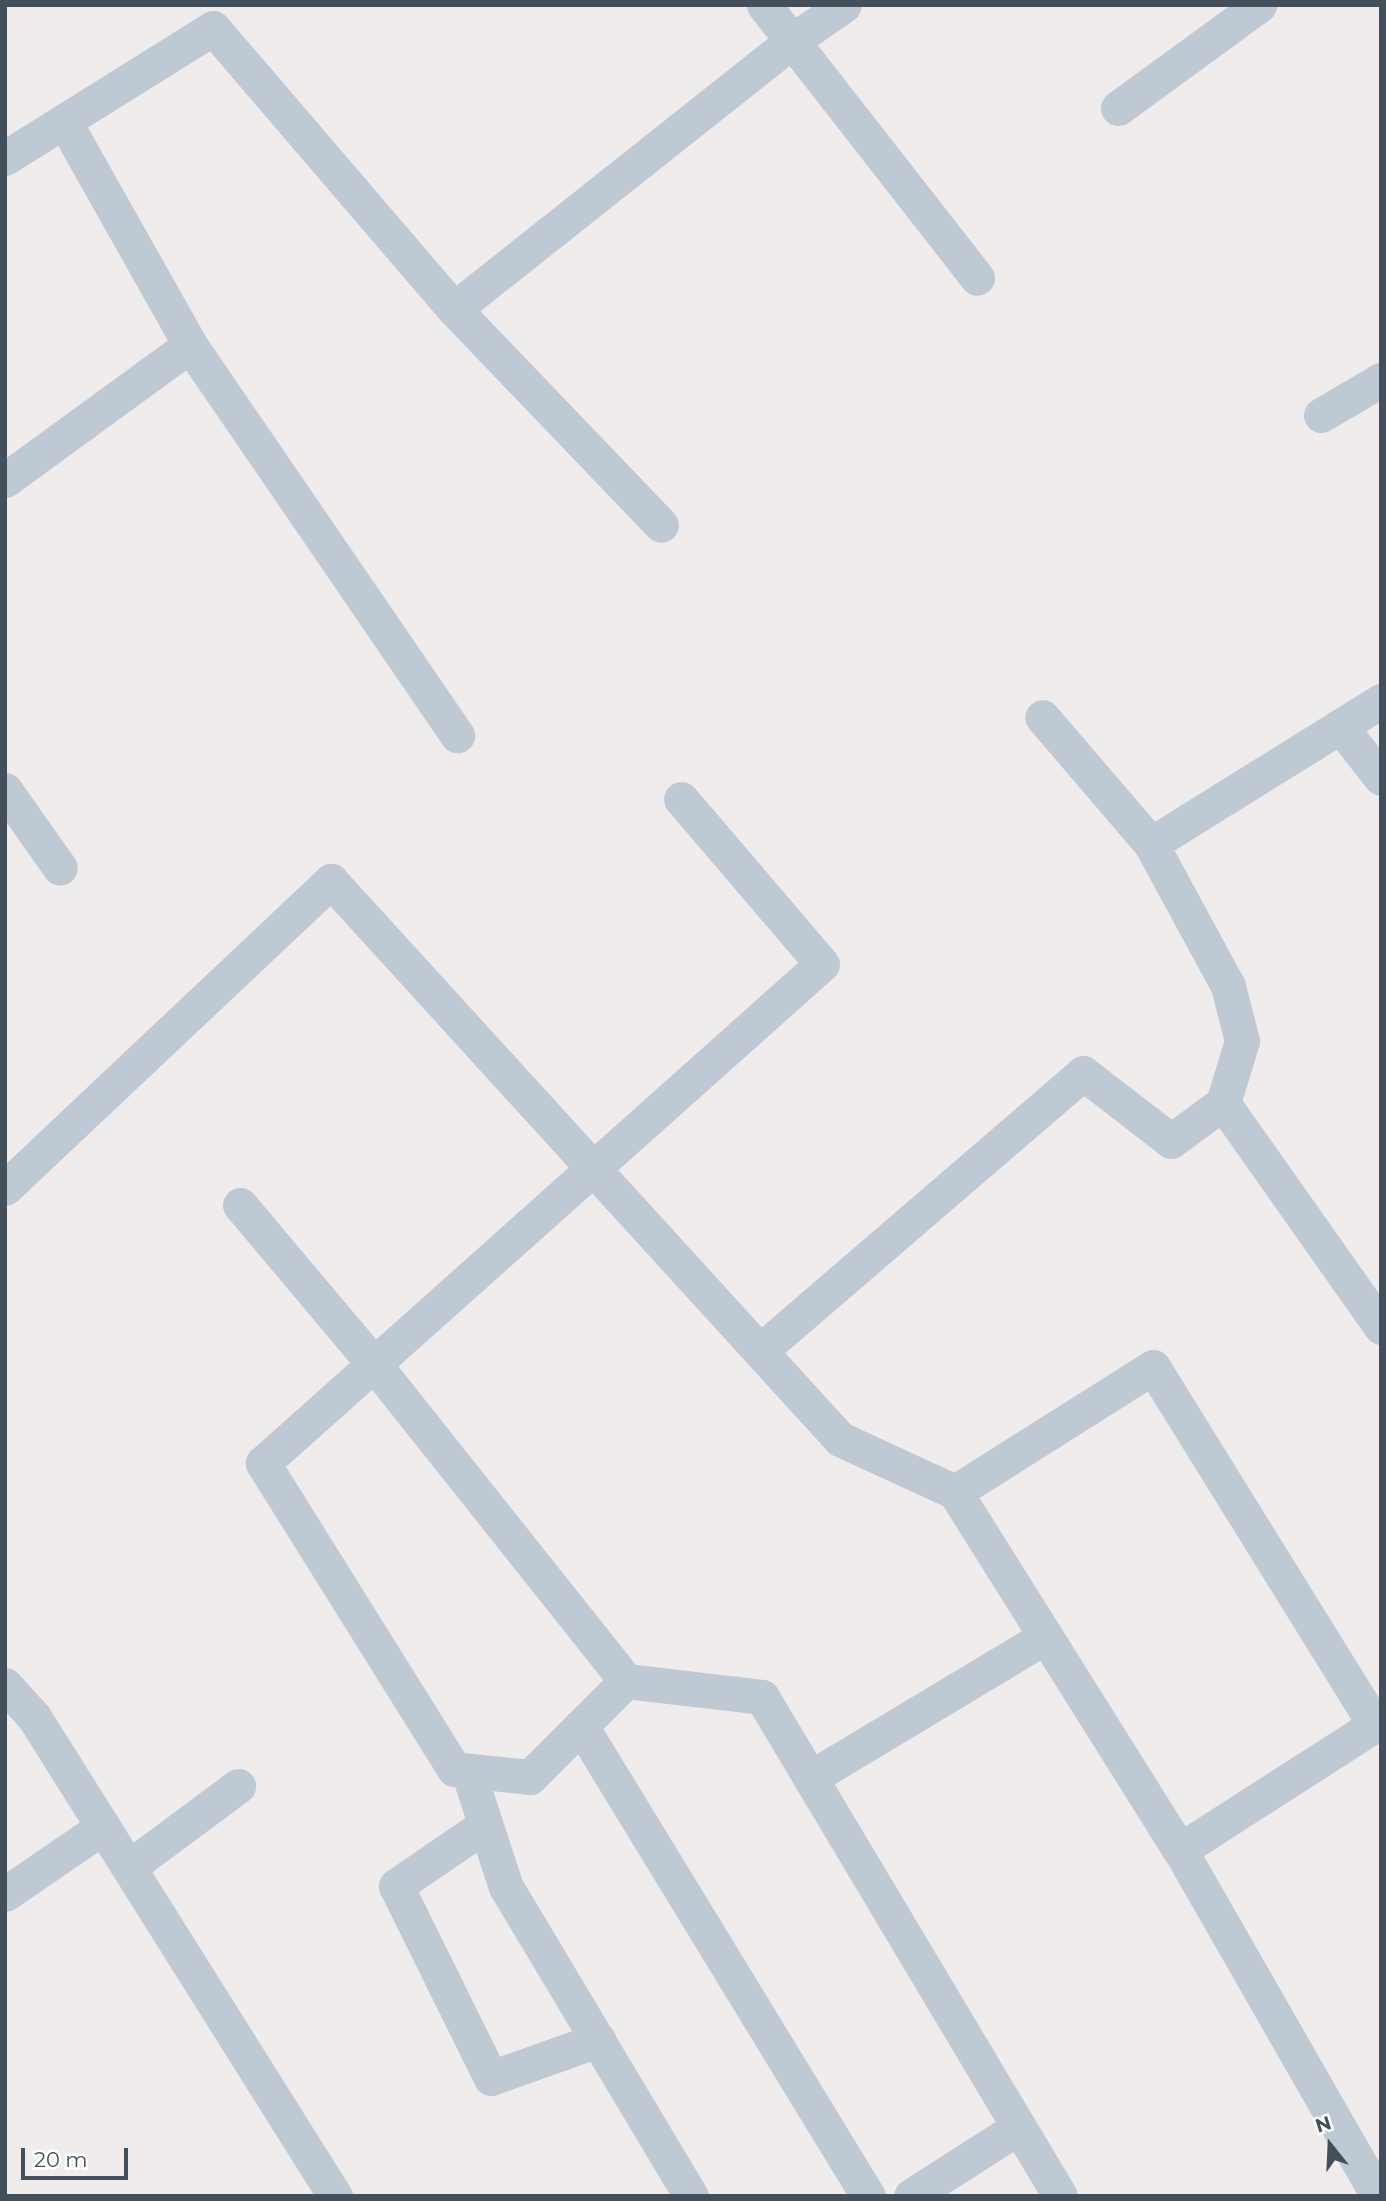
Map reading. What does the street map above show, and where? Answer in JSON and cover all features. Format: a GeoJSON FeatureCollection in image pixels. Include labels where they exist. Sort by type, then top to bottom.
{"type":"FeatureCollection","features":[{"type":"Feature","properties":{"kind":"street"},"geometry":{"type":"LineString","coordinates":[[764,5],[977,278]]}},
{"type":"Feature","properties":{"kind":"street"},"geometry":{"type":"LineString","coordinates":[[454,309],[792,41],[844,5]]}},
{"type":"Feature","properties":{"kind":"street"},"geometry":{"type":"LineString","coordinates":[[1118,108],[1259,5]]}},
{"type":"Feature","properties":{"kind":"street"},"geometry":{"type":"LineString","coordinates":[[5,158],[64,121],[206,17],[454,309],[661,525]]}},
{"type":"Feature","properties":{"kind":"street"},"geometry":{"type":"LineString","coordinates":[[64,121],[190,345],[457,735]]}},
{"type":"Feature","properties":{"kind":"street"},"geometry":{"type":"LineString","coordinates":[[5,480],[190,345]]}},
{"type":"Feature","properties":{"kind":"street"},"geometry":{"type":"LineString","coordinates":[[1321,415],[1381,380]]}},
{"type":"Feature","properties":{"kind":"street"},"geometry":{"type":"LineString","coordinates":[[1151,844],[1381,701]]}},
{"type":"Feature","properties":{"kind":"street"},"geometry":{"type":"LineString","coordinates":[[760,1351],[1083,1073],[1171,1141],[1223,1103],[1242,1041],[1228,986],[1151,844],[1042,717]]}},
{"type":"Feature","properties":{"kind":"street"},"geometry":{"type":"LineString","coordinates":[[1340,726],[1381,778]]}},
{"type":"Feature","properties":{"kind":"street"},"geometry":{"type":"LineString","coordinates":[[5,790],[60,868]]}},
{"type":"Feature","properties":{"kind":"street"},"geometry":{"type":"LineString","coordinates":[[626,1681],[530,1777],[454,1769],[262,1463],[822,964],[681,799]]}},
{"type":"Feature","properties":{"kind":"street"},"geometry":{"type":"LineString","coordinates":[[5,1188],[331,881],[840,1439],[955,1492],[1180,1850],[1378,2196]]}},
{"type":"Feature","properties":{"kind":"street"},"geometry":{"type":"LineString","coordinates":[[1223,1103],[1381,1327]]}},
{"type":"Feature","properties":{"kind":"street"},"geometry":{"type":"LineString","coordinates":[[240,1205],[374,1363],[626,1681],[762,1697],[1060,2196]]}},
{"type":"Feature","properties":{"kind":"street"},"geometry":{"type":"LineString","coordinates":[[955,1492],[1153,1367],[1378,1723],[1180,1850]]}},
{"type":"Feature","properties":{"kind":"street"},"geometry":{"type":"LineString","coordinates":[[810,1777],[1046,1636]]}},
{"type":"Feature","properties":{"kind":"street"},"geometry":{"type":"LineString","coordinates":[[5,1685],[34,1717],[335,2196]]}},
{"type":"Feature","properties":{"kind":"street"},"geometry":{"type":"LineString","coordinates":[[581,1726],[868,2196]]}},
{"type":"Feature","properties":{"kind":"street"},"geometry":{"type":"LineString","coordinates":[[468,1771],[506,1887],[691,2196]]}},
{"type":"Feature","properties":{"kind":"street"},"geometry":{"type":"LineString","coordinates":[[129,1867],[238,1786]]}},
{"type":"Feature","properties":{"kind":"street"},"geometry":{"type":"LineString","coordinates":[[485,1825],[396,1886],[491,2078],[598,2040]]}},
{"type":"Feature","properties":{"kind":"street"},"geometry":{"type":"LineString","coordinates":[[5,1894],[103,1827]]}},
{"type":"Feature","properties":{"kind":"street"},"geometry":{"type":"LineString","coordinates":[[911,2196],[1019,2127]]}}]}
